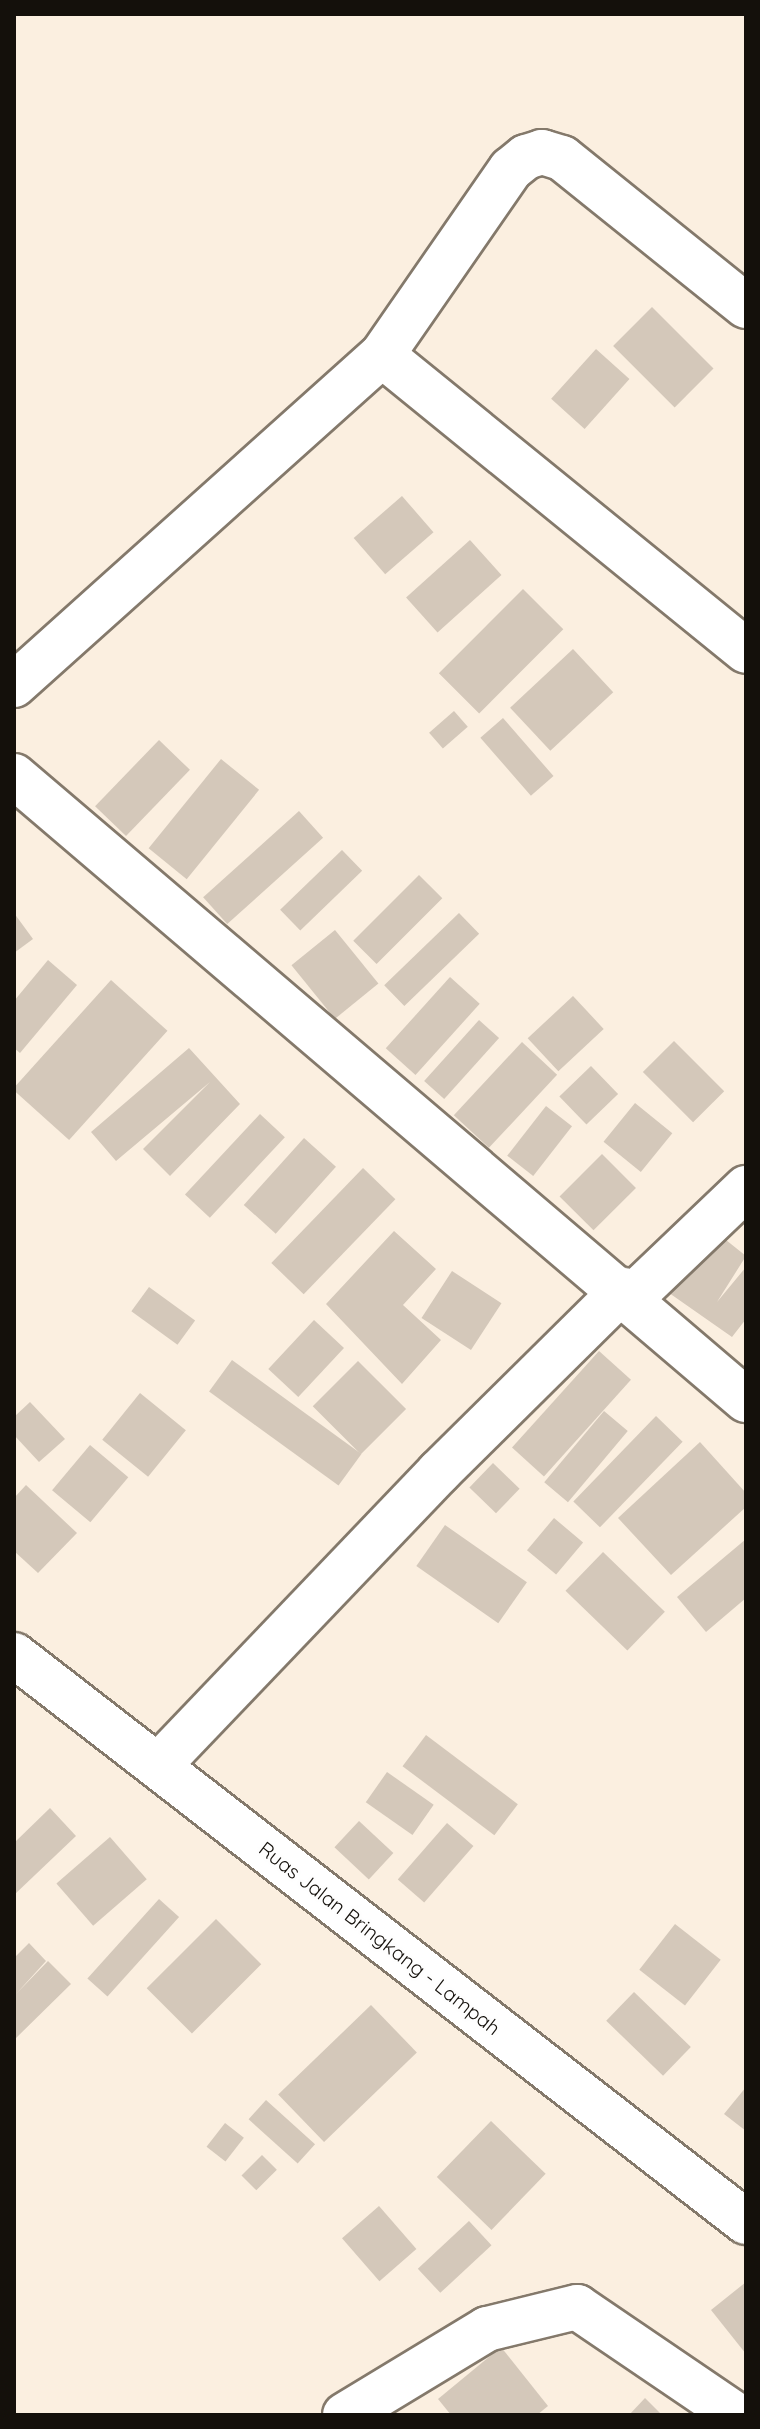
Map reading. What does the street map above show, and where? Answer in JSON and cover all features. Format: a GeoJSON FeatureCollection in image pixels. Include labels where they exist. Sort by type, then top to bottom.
{"type":"FeatureCollection","features":[{"type":"Feature","properties":{"kind":"street"},"geometry":{"type":"LineString","coordinates":[[14,685],[382,355],[511,169],[542,152],[580,171],[746,306]]}},
{"type":"Feature","properties":{"kind":"street"},"geometry":{"type":"LineString","coordinates":[[382,355],[746,651]]}},
{"type":"Feature","properties":{"kind":"street"},"geometry":{"type":"LineString","coordinates":[[14,776],[628,1294],[746,1400]]}},
{"type":"Feature","properties":{"kind":"street"},"geometry":{"type":"LineString","coordinates":[[158,1766],[439,1472],[746,1188]]}},
{"type":"Feature","properties":{"kind":"street","name":"Ruas Jalan Bringkang - Lampah"},"geometry":{"type":"LineString","coordinates":[[14,1655],[746,2222]]}},
{"type":"Feature","properties":{"kind":"street"},"geometry":{"type":"LineString","coordinates":[[345,2415],[487,2329],[577,2307],[736,2415]]}},
{"type":"Feature","properties":{"kind":"building"},"geometry":{"type":"Polygon","coordinates":[[[652,307],[714,369],[675,407],[613,346],[652,307]]]}},
{"type":"Feature","properties":{"kind":"building"},"geometry":{"type":"Polygon","coordinates":[[[596,349],[629,379],[585,429],[551,399],[596,349]]]}},
{"type":"Feature","properties":{"kind":"building"},"geometry":{"type":"Polygon","coordinates":[[[402,496],[433,532],[385,574],[354,538],[402,496]]]}},
{"type":"Feature","properties":{"kind":"building"},"geometry":{"type":"Polygon","coordinates":[[[470,540],[501,575],[438,632],[406,598],[470,540]]]}},
{"type":"Feature","properties":{"kind":"building"},"geometry":{"type":"Polygon","coordinates":[[[523,589],[563,629],[479,713],[439,673],[523,589]]]}},
{"type":"Feature","properties":{"kind":"building"},"geometry":{"type":"Polygon","coordinates":[[[573,649],[613,692],[550,751],[510,708],[573,649]]]}},
{"type":"Feature","properties":{"kind":"building"},"geometry":{"type":"Polygon","coordinates":[[[454,711],[468,727],[443,748],[429,733],[454,711]]]}},
{"type":"Feature","properties":{"kind":"building"},"geometry":{"type":"Polygon","coordinates":[[[503,718],[554,776],[531,796],[480,738],[503,718]]]}},
{"type":"Feature","properties":{"kind":"building"},"geometry":{"type":"Polygon","coordinates":[[[159,740],[190,770],[126,836],[95,806],[159,740]]]}},
{"type":"Feature","properties":{"kind":"building"},"geometry":{"type":"Polygon","coordinates":[[[221,759],[259,790],[187,879],[149,848],[221,759]]]}},
{"type":"Feature","properties":{"kind":"building"},"geometry":{"type":"Polygon","coordinates":[[[299,811],[323,838],[227,924],[203,897],[299,811]]]}},
{"type":"Feature","properties":{"kind":"building"},"geometry":{"type":"Polygon","coordinates":[[[342,850],[362,871],[300,931],[280,910],[342,850]]]}},
{"type":"Feature","properties":{"kind":"building"},"geometry":{"type":"Polygon","coordinates":[[[419,875],[442,898],[377,964],[353,941],[419,875]]]}},
{"type":"Feature","properties":{"kind":"building"},"geometry":{"type":"Polygon","coordinates":[[[14,913],[33,939],[14,953],[14,913]]]}},
{"type":"Feature","properties":{"kind":"building"},"geometry":{"type":"Polygon","coordinates":[[[459,913],[479,934],[404,1006],[384,985],[459,913]]]}},
{"type":"Feature","properties":{"kind":"building"},"geometry":{"type":"Polygon","coordinates":[[[335,930],[378,984],[335,1019],[291,965],[335,930]]]}},
{"type":"Feature","properties":{"kind":"building"},"geometry":{"type":"Polygon","coordinates":[[[48,960],[77,985],[20,1053],[14,1048],[14,1001],[48,960]]]}},
{"type":"Feature","properties":{"kind":"building"},"geometry":{"type":"Polygon","coordinates":[[[450,977],[480,1004],[415,1075],[386,1048],[450,977]]]}},
{"type":"Feature","properties":{"kind":"building"},"geometry":{"type":"Polygon","coordinates":[[[111,980],[167,1031],[69,1140],[14,1088],[111,980]]]}},
{"type":"Feature","properties":{"kind":"building"},"geometry":{"type":"Polygon","coordinates":[[[573,996],[604,1029],[558,1071],[528,1038],[573,996]]]}},
{"type":"Feature","properties":{"kind":"building"},"geometry":{"type":"Polygon","coordinates":[[[479,1020],[499,1038],[444,1099],[424,1081],[479,1020]]]}},
{"type":"Feature","properties":{"kind":"building"},"geometry":{"type":"Polygon","coordinates":[[[674,1041],[724,1091],[693,1122],[643,1072],[674,1041]]]}},
{"type":"Feature","properties":{"kind":"building"},"geometry":{"type":"Polygon","coordinates":[[[522,1042],[557,1075],[489,1148],[454,1115],[522,1042]]]}},
{"type":"Feature","properties":{"kind":"building"},"geometry":{"type":"Polygon","coordinates":[[[189,1048],[240,1104],[170,1176],[143,1149],[210,1082],[116,1161],[91,1132],[189,1048]]]}},
{"type":"Feature","properties":{"kind":"building"},"geometry":{"type":"Polygon","coordinates":[[[591,1066],[618,1094],[586,1125],[559,1097],[591,1066]]]}},
{"type":"Feature","properties":{"kind":"building"},"geometry":{"type":"Polygon","coordinates":[[[635,1103],[672,1133],[641,1172],[604,1142],[635,1103]]]}},
{"type":"Feature","properties":{"kind":"building"},"geometry":{"type":"Polygon","coordinates":[[[546,1106],[572,1126],[533,1176],[507,1156],[546,1106]]]}},
{"type":"Feature","properties":{"kind":"building"},"geometry":{"type":"Polygon","coordinates":[[[260,1114],[285,1137],[210,1218],[185,1194],[260,1114]]]}},
{"type":"Feature","properties":{"kind":"building"},"geometry":{"type":"Polygon","coordinates":[[[304,1138],[336,1167],[276,1234],[244,1205],[304,1138]]]}},
{"type":"Feature","properties":{"kind":"building"},"geometry":{"type":"Polygon","coordinates":[[[602,1154],[636,1188],[594,1230],[560,1196],[602,1154]]]}},
{"type":"Feature","properties":{"kind":"building"},"geometry":{"type":"Polygon","coordinates":[[[363,1168],[395,1199],[304,1294],[271,1263],[363,1168]]]}},
{"type":"Feature","properties":{"kind":"building"},"geometry":{"type":"Polygon","coordinates":[[[711,1228],[746,1256],[717,1302],[746,1267],[746,1319],[732,1337],[662,1288],[711,1228]]]}},
{"type":"Feature","properties":{"kind":"building"},"geometry":{"type":"Polygon","coordinates":[[[394,1231],[436,1269],[403,1305],[441,1340],[402,1384],[326,1304],[394,1231]]]}},
{"type":"Feature","properties":{"kind":"building"},"geometry":{"type":"Polygon","coordinates":[[[452,1271],[501,1303],[471,1350],[422,1318],[452,1271]]]}},
{"type":"Feature","properties":{"kind":"building"},"geometry":{"type":"Polygon","coordinates":[[[149,1287],[195,1321],[177,1345],[131,1311],[149,1287]]]}},
{"type":"Feature","properties":{"kind":"building"},"geometry":{"type":"Polygon","coordinates":[[[314,1320],[344,1348],[298,1397],[268,1369],[314,1320]]]}},
{"type":"Feature","properties":{"kind":"building"},"geometry":{"type":"Polygon","coordinates":[[[599,1351],[631,1380],[544,1476],[512,1448],[599,1351]]]}},
{"type":"Feature","properties":{"kind":"building"},"geometry":{"type":"Polygon","coordinates":[[[232,1360],[361,1454],[339,1486],[209,1392],[232,1360]]]}},
{"type":"Feature","properties":{"kind":"building"},"geometry":{"type":"Polygon","coordinates":[[[358,1361],[406,1409],[361,1454],[313,1406],[358,1361]]]}},
{"type":"Feature","properties":{"kind":"building"},"geometry":{"type":"Polygon","coordinates":[[[140,1393],[186,1430],[148,1477],[102,1440],[140,1393]]]}},
{"type":"Feature","properties":{"kind":"building"},"geometry":{"type":"Polygon","coordinates":[[[30,1402],[65,1439],[39,1462],[14,1435],[14,1417],[30,1402]]]}},
{"type":"Feature","properties":{"kind":"building"},"geometry":{"type":"Polygon","coordinates":[[[604,1411],[628,1431],[568,1502],[544,1482],[604,1411]]]}},
{"type":"Feature","properties":{"kind":"building"},"geometry":{"type":"Polygon","coordinates":[[[656,1416],[683,1442],[600,1527],[573,1502],[656,1416]]]}},
{"type":"Feature","properties":{"kind":"building"},"geometry":{"type":"Polygon","coordinates":[[[700,1442],[746,1493],[746,1507],[671,1575],[618,1518],[700,1442]]]}},
{"type":"Feature","properties":{"kind":"building"},"geometry":{"type":"Polygon","coordinates":[[[90,1445],[128,1477],[90,1522],[52,1490],[90,1445]]]}},
{"type":"Feature","properties":{"kind":"building"},"geometry":{"type":"Polygon","coordinates":[[[493,1463],[520,1489],[496,1513],[469,1487],[493,1463]]]}},
{"type":"Feature","properties":{"kind":"building"},"geometry":{"type":"Polygon","coordinates":[[[26,1485],[77,1533],[38,1573],[14,1551],[14,1498],[26,1485]]]}},
{"type":"Feature","properties":{"kind":"building"},"geometry":{"type":"Polygon","coordinates":[[[554,1518],[583,1542],[556,1575],[527,1550],[554,1518]]]}},
{"type":"Feature","properties":{"kind":"building"},"geometry":{"type":"Polygon","coordinates":[[[445,1525],[527,1582],[498,1623],[416,1566],[445,1525]]]}},
{"type":"Feature","properties":{"kind":"building"},"geometry":{"type":"Polygon","coordinates":[[[746,1539],[746,1598],[706,1632],[677,1597],[746,1539]]]}},
{"type":"Feature","properties":{"kind":"building"},"geometry":{"type":"Polygon","coordinates":[[[603,1552],[665,1612],[627,1651],[565,1591],[603,1552]]]}},
{"type":"Feature","properties":{"kind":"building"},"geometry":{"type":"Polygon","coordinates":[[[426,1735],[518,1804],[494,1835],[403,1766],[426,1735]]]}},
{"type":"Feature","properties":{"kind":"building"},"geometry":{"type":"Polygon","coordinates":[[[387,1772],[434,1805],[412,1835],[366,1802],[387,1772]]]}},
{"type":"Feature","properties":{"kind":"building"},"geometry":{"type":"Polygon","coordinates":[[[50,1808],[76,1836],[14,1895],[14,1843],[50,1808]]]}},
{"type":"Feature","properties":{"kind":"building"},"geometry":{"type":"Polygon","coordinates":[[[359,1821],[393,1853],[369,1879],[334,1847],[359,1821]]]}},
{"type":"Feature","properties":{"kind":"building"},"geometry":{"type":"Polygon","coordinates":[[[447,1823],[473,1846],[424,1903],[398,1880],[447,1823]]]}},
{"type":"Feature","properties":{"kind":"building"},"geometry":{"type":"Polygon","coordinates":[[[110,1837],[147,1879],[93,1926],[56,1884],[110,1837]]]}},
{"type":"Feature","properties":{"kind":"building"},"geometry":{"type":"Polygon","coordinates":[[[159,1899],[179,1917],[107,1997],[87,1979],[159,1899]]]}},
{"type":"Feature","properties":{"kind":"building"},"geometry":{"type":"Polygon","coordinates":[[[216,1919],[261,1964],[192,2034],[147,1988],[216,1919]]]}},
{"type":"Feature","properties":{"kind":"building"},"geometry":{"type":"Polygon","coordinates":[[[675,1924],[721,1960],[685,2005],[639,1970],[675,1924]]]}},
{"type":"Feature","properties":{"kind":"building"},"geometry":{"type":"Polygon","coordinates":[[[29,1943],[46,1961],[16,1994],[48,1961],[71,1984],[14,2040],[14,1958],[29,1943]]]}},
{"type":"Feature","properties":{"kind":"building"},"geometry":{"type":"Polygon","coordinates":[[[634,1992],[691,2047],[663,2076],[606,2021],[634,1992]]]}},
{"type":"Feature","properties":{"kind":"building"},"geometry":{"type":"Polygon","coordinates":[[[371,2005],[417,2052],[324,2142],[278,2095],[371,2005]]]}},
{"type":"Feature","properties":{"kind":"building"},"geometry":{"type":"Polygon","coordinates":[[[746,2087],[746,2131],[724,2114],[746,2087]]]}},
{"type":"Feature","properties":{"kind":"building"},"geometry":{"type":"Polygon","coordinates":[[[266,2100],[315,2144],[298,2163],[249,2119],[266,2100]]]}},
{"type":"Feature","properties":{"kind":"building"},"geometry":{"type":"Polygon","coordinates":[[[491,2121],[546,2174],[491,2230],[437,2177],[491,2121]]]}},
{"type":"Feature","properties":{"kind":"building"},"geometry":{"type":"Polygon","coordinates":[[[225,2123],[244,2138],[225,2161],[207,2147],[225,2123]]]}},
{"type":"Feature","properties":{"kind":"building"},"geometry":{"type":"Polygon","coordinates":[[[262,2155],[277,2170],[256,2190],[241,2176],[262,2155]]]}},
{"type":"Feature","properties":{"kind":"building"},"geometry":{"type":"Polygon","coordinates":[[[379,2206],[416,2249],[379,2281],[342,2238],[379,2206]]]}},
{"type":"Feature","properties":{"kind":"building"},"geometry":{"type":"Polygon","coordinates":[[[469,2221],[492,2245],[440,2293],[418,2269],[469,2221]]]}},
{"type":"Feature","properties":{"kind":"building"},"geometry":{"type":"Polygon","coordinates":[[[746,2282],[746,2354],[711,2310],[746,2282]]]}},
{"type":"Feature","properties":{"kind":"building"},"geometry":{"type":"Polygon","coordinates":[[[501,2347],[548,2406],[537,2415],[451,2415],[438,2399],[501,2347]]]}},
{"type":"Feature","properties":{"kind":"building"},"geometry":{"type":"Polygon","coordinates":[[[645,2398],[662,2415],[629,2415],[645,2398]]]}}]}
